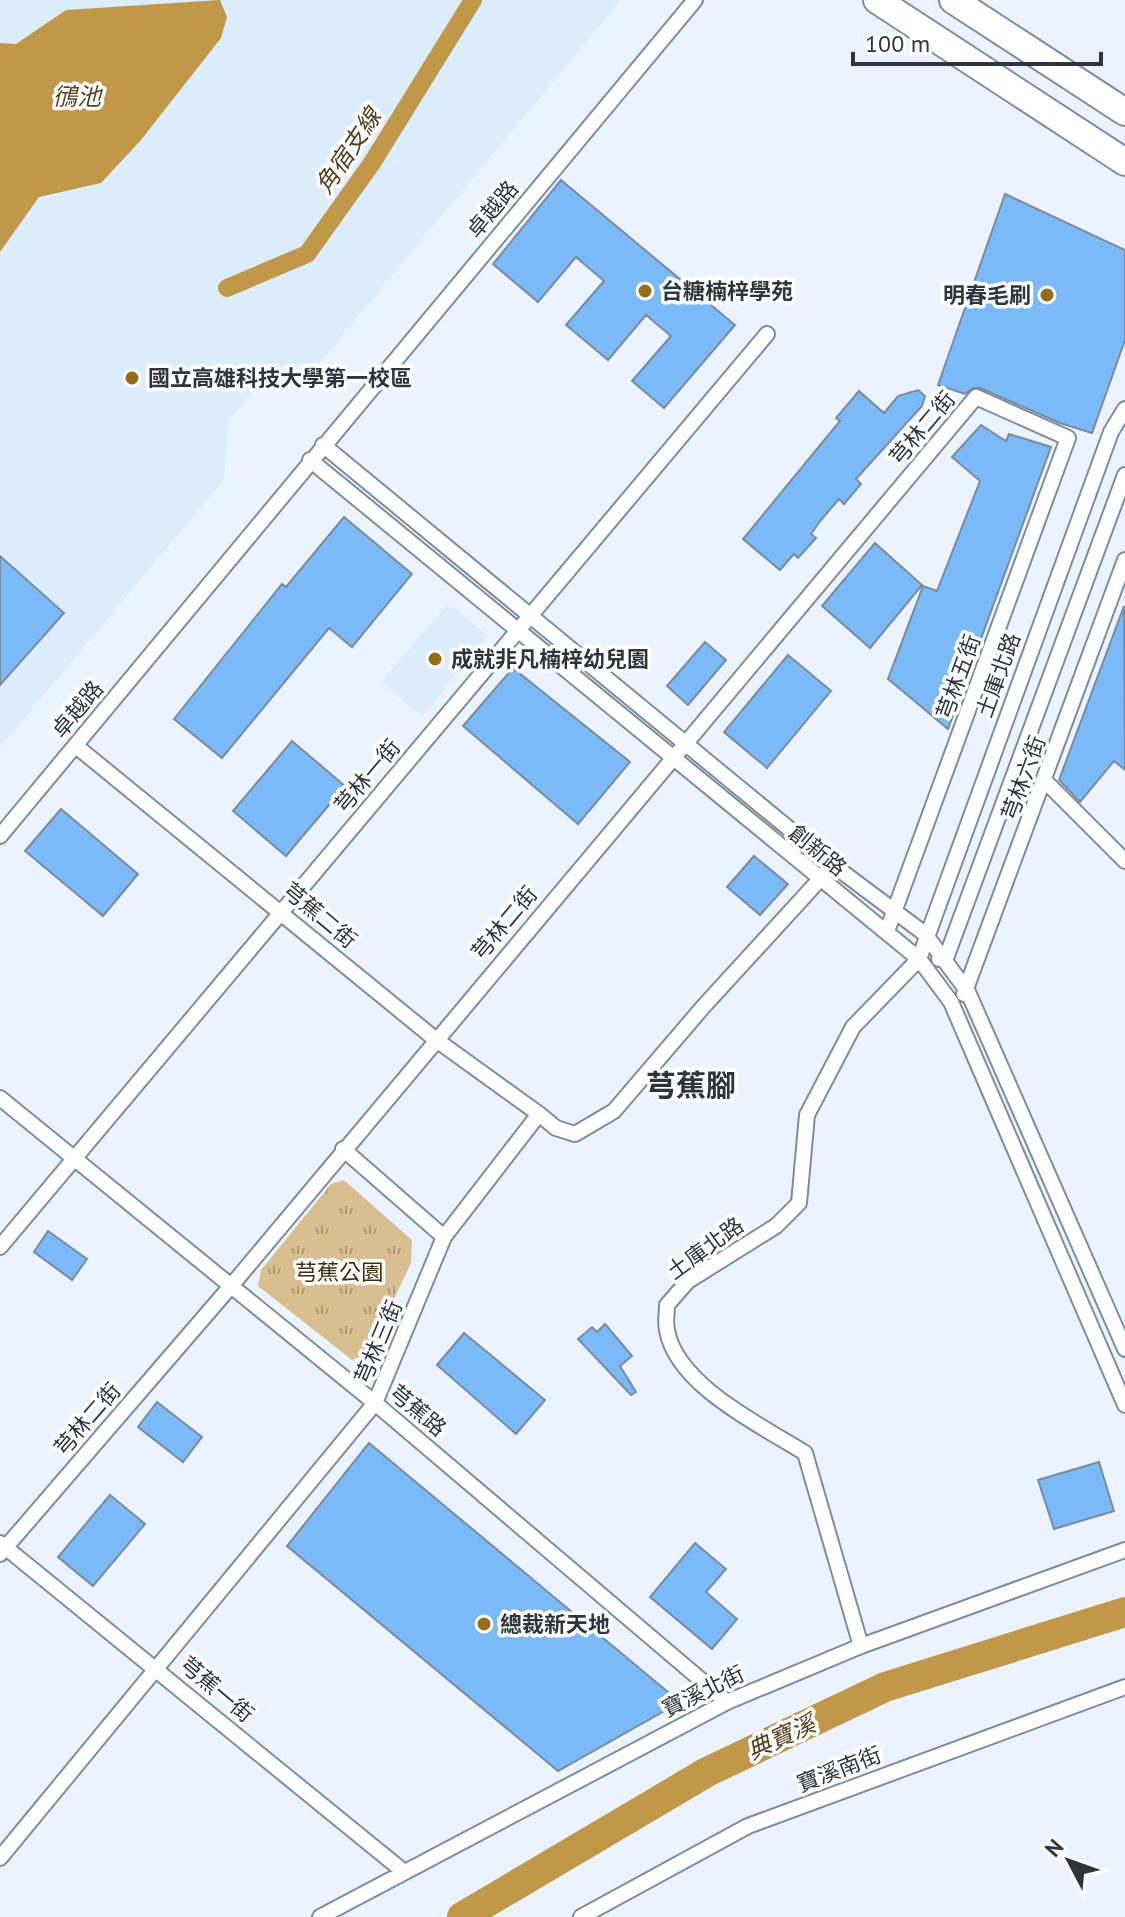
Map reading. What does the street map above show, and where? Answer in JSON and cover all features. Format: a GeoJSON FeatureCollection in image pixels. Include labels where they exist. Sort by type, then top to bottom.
{"type":"FeatureCollection","features":[{"type":"Feature","properties":{"kind":"highway"},"geometry":{"type":"LineString","coordinates":[[877,0],[1125,162]]}},
{"type":"Feature","properties":{"kind":"highway"},"geometry":{"type":"LineString","coordinates":[[953,0],[1125,112]]}},
{"type":"Feature","properties":{"kind":"street","name":"卓越路"},"geometry":{"type":"LineString","coordinates":[[0,836],[695,0]]}},
{"type":"Feature","properties":{"kind":"street","name":"芎林一街"},"geometry":{"type":"LineString","coordinates":[[0,1247],[767,334]]}},
{"type":"Feature","properties":{"kind":"street","name":"芎林二街"},"geometry":{"type":"LineString","coordinates":[[2,1548],[231,1286],[976,397],[1068,438]]}},
{"type":"Feature","properties":{"kind":"street","name":"土庫北路"},"geometry":{"type":"LineString","coordinates":[[861,1646],[805,1453],[711,1393],[692,1375],[677,1357],[667,1331],[667,1305],[688,1281],[776,1226],[799,1203],[807,1115],[853,1027],[919,959],[925,934],[1111,432],[1125,409]]}},
{"type":"Feature","properties":{"kind":"street","name":"芎林五街"},"geometry":{"type":"LineString","coordinates":[[887,931],[1068,438]]}},
{"type":"Feature","properties":{"kind":"street","name":"創新路"},"geometry":{"type":"LineString","coordinates":[[323,445],[833,865],[925,934],[946,958],[968,992],[1125,1348]]}},
{"type":"Feature","properties":{"kind":"street","name":"創新路"},"geometry":{"type":"LineString","coordinates":[[310,460],[919,959],[951,1002],[1125,1405]]}},
{"type":"Feature","properties":{"kind":"street"},"geometry":{"type":"LineString","coordinates":[[919,959],[946,958],[1125,475]]}},
{"type":"Feature","properties":{"kind":"street","name":"芎林六街"},"geometry":{"type":"LineString","coordinates":[[968,992],[1125,560]]}},
{"type":"Feature","properties":{"kind":"street","name":"芎蕉二街"},"geometry":{"type":"LineString","coordinates":[[76,746],[282,911],[435,1039],[539,1114]]}},
{"type":"Feature","properties":{"kind":"street"},"geometry":{"type":"LineString","coordinates":[[1046,782],[1125,861]]}},
{"type":"Feature","properties":{"kind":"street"},"geometry":{"type":"LineString","coordinates":[[539,1114],[556,1128],[575,1134],[614,1111],[833,865]]}},
{"type":"Feature","properties":{"kind":"street"},"geometry":{"type":"LineString","coordinates":[[951,1002],[968,992]]}},
{"type":"Feature","properties":{"kind":"street","name":"芎蕉路"},"geometry":{"type":"LineString","coordinates":[[0,1098],[375,1403],[727,1702]]}},
{"type":"Feature","properties":{"kind":"street","name":"芎林三街"},"geometry":{"type":"LineString","coordinates":[[0,1858],[375,1403],[444,1237],[539,1114]]}},
{"type":"Feature","properties":{"kind":"street"},"geometry":{"type":"LineString","coordinates":[[343,1149],[444,1237]]}},
{"type":"Feature","properties":{"kind":"street"},"geometry":{"type":"LineString","coordinates":[[1104,1357],[1125,1348]]}},
{"type":"Feature","properties":{"kind":"street","name":"芎蕉一街"},"geometry":{"type":"LineString","coordinates":[[2,1548],[157,1668],[403,1871]]}},
{"type":"Feature","properties":{"kind":"street","name":"寶溪北街"},"geometry":{"type":"LineString","coordinates":[[320,1917],[727,1702],[861,1646],[1125,1550]]}},
{"type":"Feature","properties":{"kind":"street","name":"寶溪南街"},"geometry":{"type":"LineString","coordinates":[[581,1917],[748,1826],[1125,1687]]}},
{"type":"Feature","properties":{"kind":"shaded area","name":"國立高雄科技大學第一校區"},"geometry":{"type":"Polygon","coordinates":[[[0,0],[621,0],[320,362],[273,367],[228,422],[224,480],[0,747],[0,0]]]}},
{"type":"Feature","properties":{"kind":"shaded area","name":"成就非凡楠梓幼兒園"},"geometry":{"type":"Polygon","coordinates":[[[448,604],[488,636],[422,716],[381,682],[448,604]]]}},
{"type":"Feature","properties":{"kind":"green space","name":"芎蕉公園"},"geometry":{"type":"Polygon","coordinates":[[[344,1180],[412,1240],[411,1263],[368,1354],[352,1360],[258,1286],[261,1270],[331,1184],[344,1180]]]}},
{"type":"Feature","properties":{"kind":"water","name":"鴴池"},"geometry":{"type":"Polygon","coordinates":[[[220,0],[227,17],[221,38],[141,140],[101,183],[39,197],[0,252],[0,43],[16,44],[66,10],[220,0]]]}},
{"type":"Feature","properties":{"kind":"building","name":"台糖楠梓學苑"},"geometry":{"type":"Polygon","coordinates":[[[561,180],[735,325],[664,408],[632,381],[671,336],[646,315],[608,360],[566,325],[604,281],[576,257],[538,302],[493,264],[561,180]]]}},
{"type":"Feature","properties":{"kind":"building","name":"明春毛刷"},"geometry":{"type":"Polygon","coordinates":[[[1005,194],[1125,250],[1125,340],[1092,433],[1060,423],[980,388],[973,388],[965,394],[938,385],[1005,194]]]}},
{"type":"Feature","properties":{"kind":"building"},"geometry":{"type":"Polygon","coordinates":[[[918,390],[925,396],[922,406],[856,479],[861,484],[844,504],[839,499],[821,520],[811,534],[816,538],[798,558],[794,554],[780,570],[743,539],[840,421],[836,418],[859,391],[884,413],[898,396],[918,390]]]}},
{"type":"Feature","properties":{"kind":"building"},"geometry":{"type":"Polygon","coordinates":[[[981,425],[1006,441],[1009,434],[1051,447],[948,729],[888,679],[923,586],[937,591],[980,481],[952,457],[981,425]]]}},
{"type":"Feature","properties":{"kind":"building"},"geometry":{"type":"Polygon","coordinates":[[[344,517],[412,574],[352,647],[329,628],[222,758],[174,719],[282,584],[286,587],[344,517]]]}},
{"type":"Feature","properties":{"kind":"building"},"geometry":{"type":"Polygon","coordinates":[[[875,543],[922,585],[870,648],[822,606],[875,543]]]}},
{"type":"Feature","properties":{"kind":"building"},"geometry":{"type":"Polygon","coordinates":[[[0,556],[64,613],[0,685],[0,556]]]}},
{"type":"Feature","properties":{"kind":"building"},"geometry":{"type":"Polygon","coordinates":[[[1124,606],[1125,770],[1114,761],[1080,802],[1059,780],[1124,606]]]}},
{"type":"Feature","properties":{"kind":"building"},"geometry":{"type":"Polygon","coordinates":[[[705,642],[726,660],[688,705],[667,686],[705,642]]]}},
{"type":"Feature","properties":{"kind":"building"},"geometry":{"type":"Polygon","coordinates":[[[788,655],[831,691],[767,768],[724,732],[788,655]]]}},
{"type":"Feature","properties":{"kind":"building"},"geometry":{"type":"Polygon","coordinates":[[[513,668],[630,762],[578,824],[463,726],[513,668]]]}},
{"type":"Feature","properties":{"kind":"building"},"geometry":{"type":"Polygon","coordinates":[[[292,741],[345,786],[286,856],[233,811],[292,741]]]}},
{"type":"Feature","properties":{"kind":"building"},"geometry":{"type":"Polygon","coordinates":[[[61,809],[138,874],[103,916],[25,851],[61,809]]]}},
{"type":"Feature","properties":{"kind":"building"},"geometry":{"type":"Polygon","coordinates":[[[754,856],[788,884],[760,915],[727,887],[754,856]]]}},
{"type":"Feature","properties":{"kind":"building"},"geometry":{"type":"Polygon","coordinates":[[[48,1231],[87,1259],[72,1280],[34,1252],[48,1231]]]}},
{"type":"Feature","properties":{"kind":"building"},"geometry":{"type":"Polygon","coordinates":[[[605,1324],[632,1356],[620,1366],[636,1392],[631,1395],[578,1339],[592,1327],[597,1332],[605,1324]]]}},
{"type":"Feature","properties":{"kind":"building"},"geometry":{"type":"Polygon","coordinates":[[[464,1333],[545,1400],[516,1434],[437,1365],[464,1333]]]}},
{"type":"Feature","properties":{"kind":"building"},"geometry":{"type":"Polygon","coordinates":[[[157,1402],[202,1437],[183,1462],[138,1427],[157,1402]]]}},
{"type":"Feature","properties":{"kind":"building","name":"總裁新天地"},"geometry":{"type":"Polygon","coordinates":[[[369,1443],[680,1702],[558,1771],[287,1546],[369,1443]]]}},
{"type":"Feature","properties":{"kind":"building"},"geometry":{"type":"Polygon","coordinates":[[[1099,1462],[1114,1511],[1054,1529],[1038,1480],[1099,1462]]]}},
{"type":"Feature","properties":{"kind":"building"},"geometry":{"type":"Polygon","coordinates":[[[110,1495],[145,1524],[93,1586],[58,1557],[110,1495]]]}},
{"type":"Feature","properties":{"kind":"building"},"geometry":{"type":"Polygon","coordinates":[[[695,1543],[726,1569],[706,1592],[737,1619],[712,1649],[650,1597],[695,1543]]]}},
{"type":"Feature","properties":{"kind":"waterway","name":"角宿支線"},"geometry":{"type":"LineString","coordinates":[[227,288],[307,254],[372,163],[473,0]]}},
{"type":"Feature","properties":{"kind":"waterway","name":"典寶溪"},"geometry":{"type":"LineString","coordinates":[[462,1917],[707,1772],[885,1687],[1125,1612]]}},
{"type":"Feature","properties":{"kind":"place","name":"台糖楠梓學苑"},"geometry":{"type":"Point","coordinates":[645,291]}},
{"type":"Feature","properties":{"kind":"place","name":"明春毛刷"},"geometry":{"type":"Point","coordinates":[1047,295]}},
{"type":"Feature","properties":{"kind":"place","name":"國立高雄科技大學第一校區"},"geometry":{"type":"Point","coordinates":[132,378]}},
{"type":"Feature","properties":{"kind":"place","name":"成就非凡楠梓幼兒園"},"geometry":{"type":"Point","coordinates":[435,659]}},
{"type":"Feature","properties":{"kind":"place","name":"總裁新天地"},"geometry":{"type":"Point","coordinates":[484,1624]}},
{"type":"Feature","properties":{"kind":"district","name":"芎蕉腳"},"geometry":{"type":"Point","coordinates":[691,1084]}}]}
